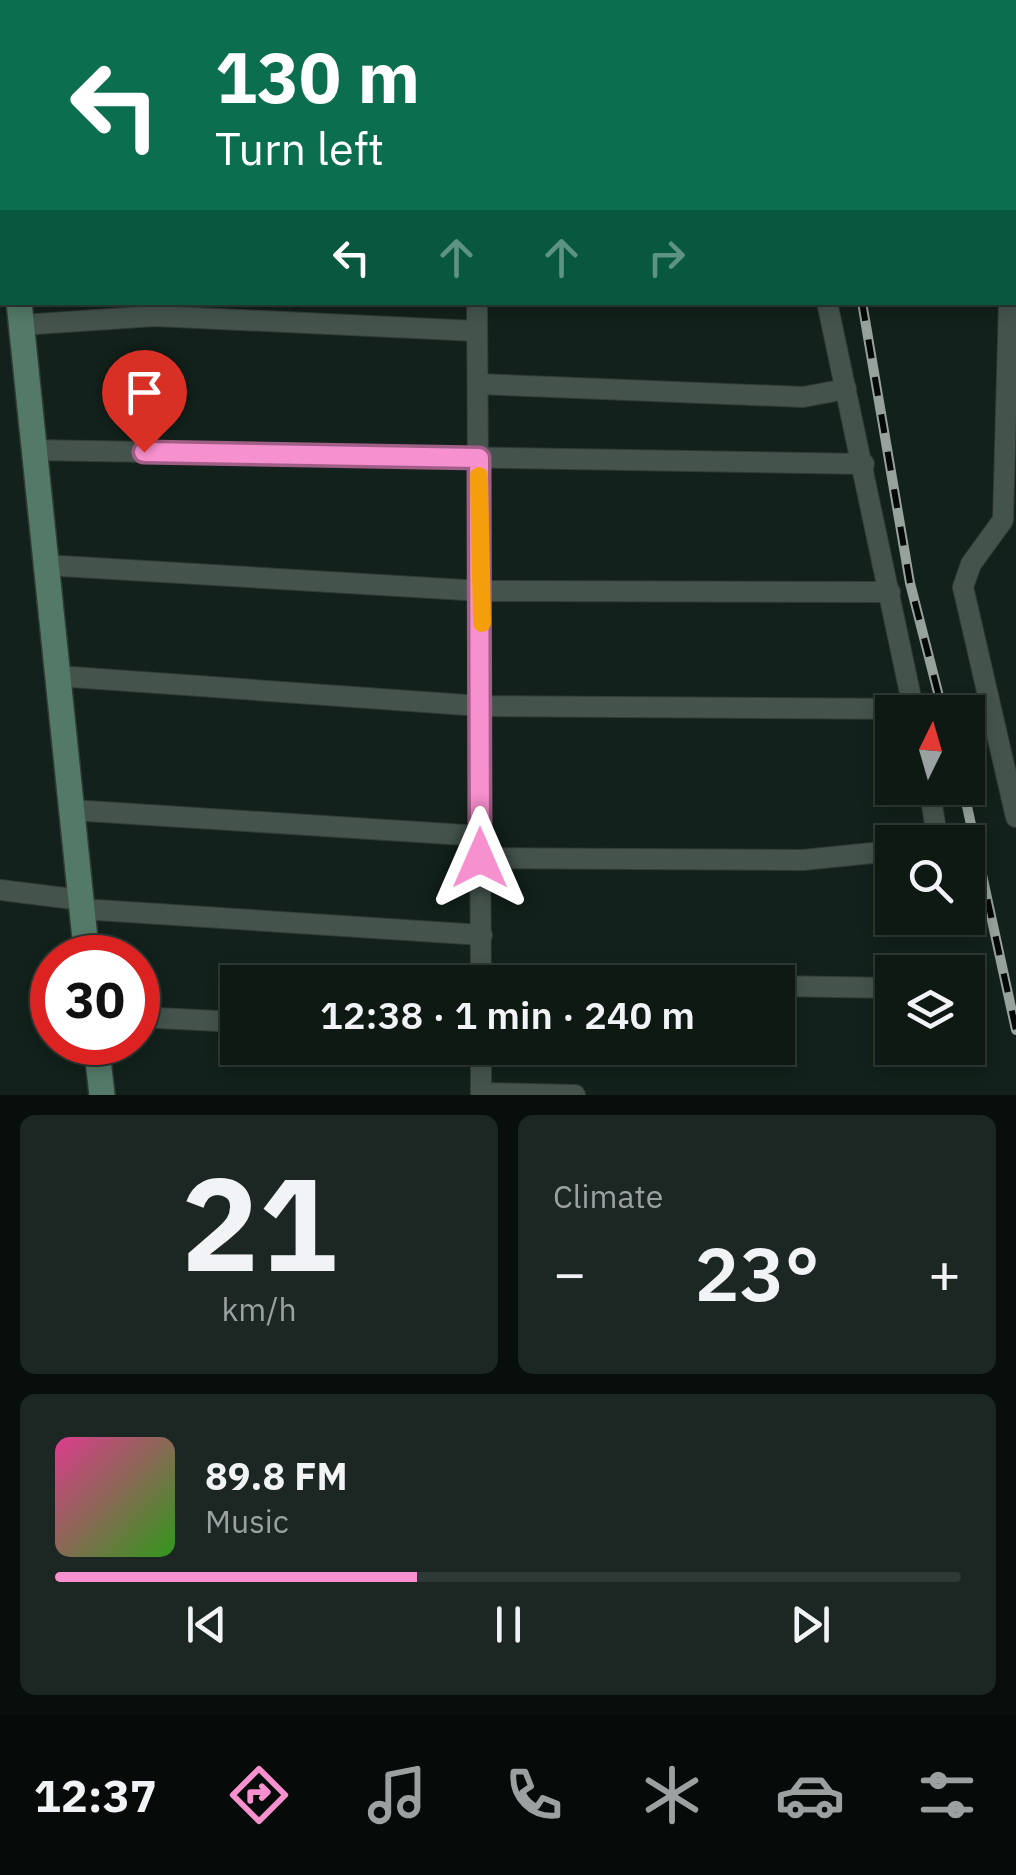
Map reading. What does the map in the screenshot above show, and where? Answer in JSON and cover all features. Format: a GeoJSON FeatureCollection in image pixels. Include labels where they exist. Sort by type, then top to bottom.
{"type":"FeatureCollection","features":[{"type":"Feature","properties":{"kind":"main road"},"geometry":{"type":"LineString","coordinates":[[20,314],[84,935]]}},
{"type":"Feature","properties":{"kind":"main road"},"geometry":{"type":"LineString","coordinates":[[99,1065],[102,1095]]}},
{"type":"Feature","properties":{"kind":"street"},"geometry":{"type":"LineString","coordinates":[[477,305],[482,965]]}},
{"type":"Feature","properties":{"kind":"street"},"geometry":{"type":"LineString","coordinates":[[828,305],[911,695]]}},
{"type":"Feature","properties":{"kind":"street"},"geometry":{"type":"LineString","coordinates":[[1011,308],[1003,520],[971,564],[963,587],[1014,795],[1016,818]]}},
{"type":"Feature","properties":{"kind":"street"},"geometry":{"type":"LineString","coordinates":[[20,314],[156,316],[477,331]]}},
{"type":"Feature","properties":{"kind":"street"},"geometry":{"type":"LineString","coordinates":[[478,384],[803,397],[846,389]]}},
{"type":"Feature","properties":{"kind":"street"},"geometry":{"type":"LineString","coordinates":[[32,450],[864,464]]}},
{"type":"Feature","properties":{"kind":"street"},"geometry":{"type":"LineString","coordinates":[[44,565],[482,592],[890,592]]}},
{"type":"Feature","properties":{"kind":"street"},"geometry":{"type":"LineString","coordinates":[[57,676],[481,706],[875,711]]}},
{"type":"Feature","properties":{"kind":"street"},"geometry":{"type":"LineString","coordinates":[[71,810],[481,836]]}},
{"type":"Feature","properties":{"kind":"street"},"geometry":{"type":"LineString","coordinates":[[480,858],[803,860],[875,853]]}},
{"type":"Feature","properties":{"kind":"street"},"geometry":{"type":"LineString","coordinates":[[0,890],[81,904],[482,935]]}},
{"type":"Feature","properties":{"kind":"street"},"geometry":{"type":"LineString","coordinates":[[795,986],[875,988]]}},
{"type":"Feature","properties":{"kind":"street"},"geometry":{"type":"LineString","coordinates":[[160,1018],[220,1021]]}},
{"type":"Feature","properties":{"kind":"street"},"geometry":{"type":"LineString","coordinates":[[481,1065],[481,1094],[576,1095]]}},
{"type":"Feature","properties":{"kind":"railway"},"geometry":{"type":"LineString","coordinates":[[863,305],[910,583],[939,695]]}},
{"type":"Feature","properties":{"kind":"railway"},"geometry":{"type":"LineString","coordinates":[[967,805],[1016,1030]]}},
{"type":"Feature","properties":{"kind":"slow traffic"},"geometry":{"type":"LineString","coordinates":[[479,476],[482,623]]}},
{"type":"Feature","properties":{"kind":"route"},"geometry":{"type":"LineString","coordinates":[[144,452],[479,458],[480,858]]}}]}
